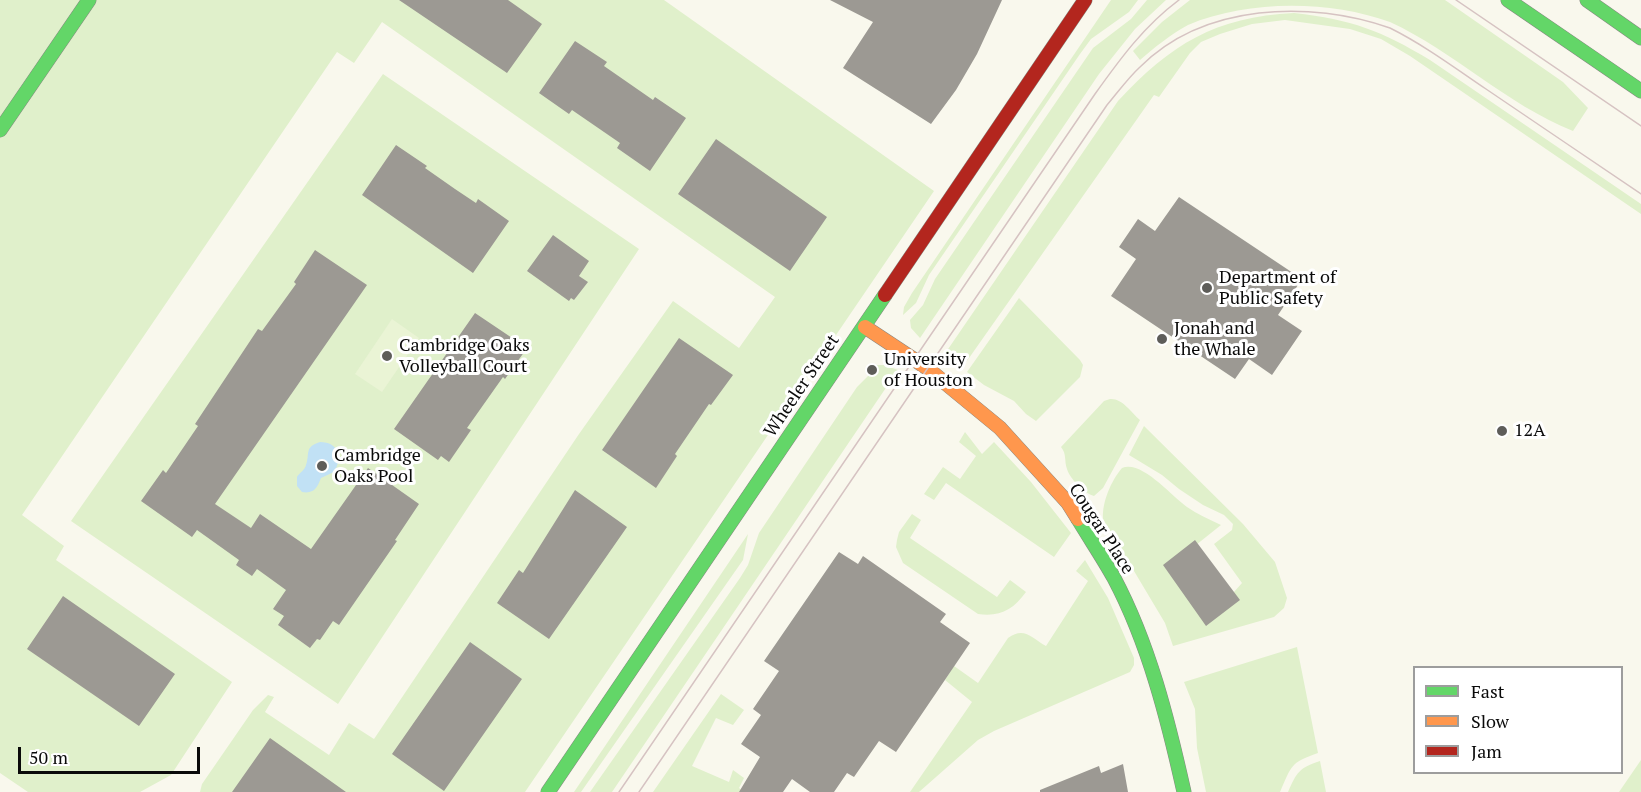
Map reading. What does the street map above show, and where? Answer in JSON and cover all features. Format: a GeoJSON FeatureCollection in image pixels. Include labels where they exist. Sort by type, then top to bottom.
{"type":"FeatureCollection","features":[{"type":"Feature","properties":{"kind":"main road"},"geometry":{"type":"LineString","coordinates":[[0,130],[88,0]]}},
{"type":"Feature","properties":{"kind":"main road","name":"Wheeler Street"},"geometry":{"type":"LineString","coordinates":[[548,792],[1085,0]]}},
{"type":"Feature","properties":{"kind":"main road"},"geometry":{"type":"LineString","coordinates":[[1508,0],[1641,91]]}},
{"type":"Feature","properties":{"kind":"main road"},"geometry":{"type":"LineString","coordinates":[[1587,0],[1641,38]]}},
{"type":"Feature","properties":{"kind":"main road","name":"Cougar Place"},"geometry":{"type":"LineString","coordinates":[[865,327],[927,368],[968,400],[1000,428],[1068,503],[1114,579],[1145,649],[1176,755],[1184,792]]}},
{"type":"Feature","properties":{"kind":"green space"},"geometry":{"type":"Polygon","coordinates":[[[0,0],[664,0],[934,191],[525,792],[200,792],[202,784],[253,710],[268,695],[274,697],[265,712],[329,755],[349,723],[374,739],[579,434],[673,301],[739,348],[775,297],[382,22],[354,63],[337,52],[22,515],[64,546],[56,560],[232,682],[171,775],[140,792],[28,792],[0,773],[0,0]]]}},
{"type":"Feature","properties":{"kind":"green space"},"geometry":{"type":"Polygon","coordinates":[[[1111,0],[1138,0],[1129,12],[1091,39],[929,275],[916,303],[903,315],[904,307],[912,293],[1111,0]]]}},
{"type":"Feature","properties":{"kind":"green space"},"geometry":{"type":"Polygon","coordinates":[[[1147,0],[1166,0],[1135,29],[1099,74],[920,338],[911,328],[910,320],[923,305],[935,279],[1093,48],[1131,19],[1147,0]]]}},
{"type":"Feature","properties":{"kind":"green space"},"geometry":{"type":"Polygon","coordinates":[[[1190,0],[1445,0],[1563,82],[1588,108],[1573,131],[1524,106],[1414,34],[1390,22],[1341,10],[1315,7],[1262,7],[1211,17],[1181,29],[1140,60],[1133,51],[1162,22],[1190,0]]]}},
{"type":"Feature","properties":{"kind":"green space"},"geometry":{"type":"Polygon","coordinates":[[[1294,13],[1333,19],[1365,28],[1396,41],[1430,60],[1641,204],[1641,214],[1410,56],[1381,39],[1350,29],[1285,20],[1252,24],[1201,42],[1190,53],[1159,97],[1154,95],[962,368],[944,355],[1118,101],[1138,81],[1176,49],[1196,37],[1241,20],[1294,13]]]}},
{"type":"Feature","properties":{"kind":"green space"},"geometry":{"type":"Polygon","coordinates":[[[383,74],[639,249],[338,704],[71,521],[383,74]]]}},
{"type":"Feature","properties":{"kind":"green space"},"geometry":{"type":"Polygon","coordinates":[[[1019,298],[1083,365],[1080,377],[1036,421],[1014,401],[984,385],[967,372],[1019,298]]]}},
{"type":"Feature","properties":{"kind":"green space","name":"Cambridge Oaks Volleyball Court"},"geometry":{"type":"Polygon","coordinates":[[[392,319],[419,338],[382,392],[355,374],[392,319]]]}},
{"type":"Feature","properties":{"kind":"green space"},"geometry":{"type":"Polygon","coordinates":[[[875,365],[884,365],[898,370],[612,792],[590,792],[740,578],[748,565],[759,533],[857,387],[870,374],[875,365]]]}},
{"type":"Feature","properties":{"kind":"green space"},"geometry":{"type":"Polygon","coordinates":[[[1110,399],[1122,403],[1140,420],[1103,488],[1094,496],[1082,489],[1071,477],[1061,447],[1104,401],[1110,399]]]}},
{"type":"Feature","properties":{"kind":"green space"},"geometry":{"type":"Polygon","coordinates":[[[1144,426],[1243,524],[1275,562],[1287,598],[1284,608],[1274,617],[1173,646],[1165,623],[1103,519],[1108,492],[1122,468],[1130,467],[1147,474],[1187,507],[1221,525],[1166,569],[1208,621],[1242,583],[1214,544],[1232,530],[1233,524],[1224,515],[1203,505],[1162,475],[1129,455],[1144,426]]]}},
{"type":"Feature","properties":{"kind":"green space"},"geometry":{"type":"Polygon","coordinates":[[[965,432],[982,454],[994,442],[1031,482],[1071,533],[1054,557],[946,483],[934,500],[924,494],[943,467],[960,479],[976,456],[959,442],[965,432]]]}},
{"type":"Feature","properties":{"kind":"green space"},"geometry":{"type":"Polygon","coordinates":[[[912,514],[921,520],[910,538],[997,597],[1010,580],[1026,592],[1011,608],[1005,611],[986,615],[978,614],[903,563],[896,547],[897,540],[899,532],[912,514]]]}},
{"type":"Feature","properties":{"kind":"green space"},"geometry":{"type":"Polygon","coordinates":[[[748,534],[743,560],[581,792],[574,792],[748,534]]]}},
{"type":"Feature","properties":{"kind":"green space"},"geometry":{"type":"Polygon","coordinates":[[[1085,560],[1108,598],[1134,658],[1134,665],[1130,672],[994,731],[978,740],[919,792],[910,792],[972,702],[945,680],[954,666],[978,683],[1008,638],[1019,633],[1028,634],[1046,646],[1088,581],[1076,571],[1085,560]]]}},
{"type":"Feature","properties":{"kind":"green space"},"geometry":{"type":"Polygon","coordinates":[[[1297,647],[1318,753],[1293,766],[1280,792],[1206,792],[1197,748],[1195,709],[1184,682],[1297,647]]]}},
{"type":"Feature","properties":{"kind":"green space"},"geometry":{"type":"Polygon","coordinates":[[[721,694],[744,710],[733,725],[716,718],[692,766],[729,782],[733,770],[744,778],[739,788],[744,792],[653,792],[721,694]]]}},
{"type":"Feature","properties":{"kind":"green space"},"geometry":{"type":"Polygon","coordinates":[[[1641,760],[1641,792],[1619,792],[1641,760]]]}},
{"type":"Feature","properties":{"kind":"green space"},"geometry":{"type":"Polygon","coordinates":[[[1320,761],[1326,792],[1288,792],[1300,772],[1307,766],[1320,761]]]}},
{"type":"Feature","properties":{"kind":"water","name":"Cambridge Oaks Pool"},"geometry":{"type":"Polygon","coordinates":[[[320,442],[331,445],[338,452],[337,467],[334,472],[321,478],[314,490],[302,492],[297,486],[297,477],[305,467],[308,451],[320,442]]]}},
{"type":"Feature","properties":{"kind":"building"},"geometry":{"type":"Polygon","coordinates":[[[399,0],[508,0],[542,24],[507,73],[399,0]]]}},
{"type":"Feature","properties":{"kind":"building"},"geometry":{"type":"Polygon","coordinates":[[[830,0],[1002,0],[977,54],[956,90],[931,124],[843,68],[873,22],[830,0]]]}},
{"type":"Feature","properties":{"kind":"building"},"geometry":{"type":"Polygon","coordinates":[[[575,41],[607,62],[604,66],[653,100],[655,97],[686,118],[650,171],[617,148],[620,143],[572,110],[569,114],[539,93],[575,41]]]}},
{"type":"Feature","properties":{"kind":"building"},"geometry":{"type":"Polygon","coordinates":[[[716,139],[827,217],[790,271],[678,194],[716,139]]]}},
{"type":"Feature","properties":{"kind":"building"},"geometry":{"type":"Polygon","coordinates":[[[396,145],[455,189],[476,203],[478,199],[509,221],[473,273],[362,195],[396,145]]]}},
{"type":"Feature","properties":{"kind":"building","name":"Department of Public Safety"},"geometry":{"type":"Polygon","coordinates":[[[1179,197],[1302,279],[1278,315],[1302,331],[1272,375],[1249,359],[1235,379],[1111,296],[1136,259],[1119,247],[1138,219],[1155,231],[1179,197]]]}},
{"type":"Feature","properties":{"kind":"building"},"geometry":{"type":"Polygon","coordinates":[[[553,235],[589,261],[579,276],[588,282],[574,300],[571,298],[569,301],[527,271],[553,235]]]}},
{"type":"Feature","properties":{"kind":"building"},"geometry":{"type":"Polygon","coordinates":[[[315,250],[367,285],[215,504],[251,528],[260,514],[311,549],[368,468],[419,504],[395,540],[397,541],[339,625],[333,621],[320,640],[317,639],[310,648],[278,625],[284,616],[273,609],[286,590],[257,569],[252,576],[236,565],[239,560],[197,530],[192,537],[141,501],[163,470],[166,473],[198,426],[195,424],[258,329],[262,331],[296,284],[294,282],[315,250]]]}},
{"type":"Feature","properties":{"kind":"building"},"geometry":{"type":"Polygon","coordinates":[[[475,313],[527,348],[467,428],[471,430],[449,462],[441,456],[438,460],[394,429],[475,313]]]}},
{"type":"Feature","properties":{"kind":"building"},"geometry":{"type":"Polygon","coordinates":[[[679,338],[733,375],[711,405],[709,404],[675,454],[677,456],[656,488],[602,450],[679,338]]]}},
{"type":"Feature","properties":{"kind":"building"},"geometry":{"type":"Polygon","coordinates":[[[575,490],[627,527],[549,639],[497,603],[519,570],[523,573],[575,490]]]}},
{"type":"Feature","properties":{"kind":"building"},"geometry":{"type":"Polygon","coordinates":[[[1195,540],[1240,600],[1206,626],[1163,565],[1195,540]]]}},
{"type":"Feature","properties":{"kind":"building"},"geometry":{"type":"Polygon","coordinates":[[[839,552],[858,564],[863,556],[946,614],[940,622],[970,643],[896,752],[879,741],[854,777],[847,773],[834,792],[810,792],[792,779],[783,792],[739,792],[760,757],[741,744],[761,715],[753,709],[779,671],[764,661],[839,552]]]}},
{"type":"Feature","properties":{"kind":"building"},"geometry":{"type":"Polygon","coordinates":[[[63,596],[175,674],[139,726],[27,649],[63,596]]]}},
{"type":"Feature","properties":{"kind":"building"},"geometry":{"type":"Polygon","coordinates":[[[470,642],[522,679],[444,791],[392,754],[470,642]]]}},
{"type":"Feature","properties":{"kind":"building"},"geometry":{"type":"Polygon","coordinates":[[[270,738],[346,792],[232,792],[270,738]]]}},
{"type":"Feature","properties":{"kind":"building"},"geometry":{"type":"Polygon","coordinates":[[[1123,764],[1128,792],[1040,792],[1040,790],[1099,766],[1101,773],[1123,764]]]}},
{"type":"Feature","properties":{"kind":"tram line"},"geometry":{"type":"LineString","coordinates":[[619,792],[1095,94],[1144,32],[1179,0]]}},
{"type":"Feature","properties":{"kind":"tram line"},"geometry":{"type":"LineString","coordinates":[[1456,0],[1641,126]]}},
{"type":"Feature","properties":{"kind":"tram line"},"geometry":{"type":"LineString","coordinates":[[639,792],[1107,105],[1127,80],[1166,46],[1195,30],[1226,19],[1259,13],[1293,11],[1326,13],[1390,28],[1439,57],[1641,194]]}},
{"type":"Feature","properties":{"kind":"traffic: fast"},"geometry":{"type":"LineString","coordinates":[[0,130],[89,0]]}},
{"type":"Feature","properties":{"kind":"traffic: fast"},"geometry":{"type":"LineString","coordinates":[[1508,0],[1641,91]]}},
{"type":"Feature","properties":{"kind":"traffic: fast"},"geometry":{"type":"LineString","coordinates":[[1587,0],[1641,38]]}},
{"type":"Feature","properties":{"kind":"traffic: fast"},"geometry":{"type":"LineString","coordinates":[[548,792],[885,295]]}},
{"type":"Feature","properties":{"kind":"traffic: fast"},"geometry":{"type":"LineString","coordinates":[[1078,519],[1114,578],[1137,629],[1164,710],[1184,792]]}},
{"type":"Feature","properties":{"kind":"traffic: slow"},"geometry":{"type":"LineString","coordinates":[[865,327],[927,368],[1000,428],[1068,503],[1078,519]]}},
{"type":"Feature","properties":{"kind":"traffic: jam"},"geometry":{"type":"LineString","coordinates":[[885,295],[1085,0]]}},
{"type":"Feature","properties":{"kind":"place","name":"Department of Public Safety"},"geometry":{"type":"Point","coordinates":[1207,288]}},
{"type":"Feature","properties":{"kind":"place","name":"Jonah and the Whale"},"geometry":{"type":"Point","coordinates":[1162,339]}},
{"type":"Feature","properties":{"kind":"place","name":"Cambridge Oaks Volleyball Court"},"geometry":{"type":"Point","coordinates":[387,356]}},
{"type":"Feature","properties":{"kind":"place","name":"University of Houston"},"geometry":{"type":"Point","coordinates":[872,370]}},
{"type":"Feature","properties":{"kind":"place","name":"12A"},"geometry":{"type":"Point","coordinates":[1502,431]}},
{"type":"Feature","properties":{"kind":"place","name":"Cambridge Oaks Pool"},"geometry":{"type":"Point","coordinates":[322,466]}}]}
